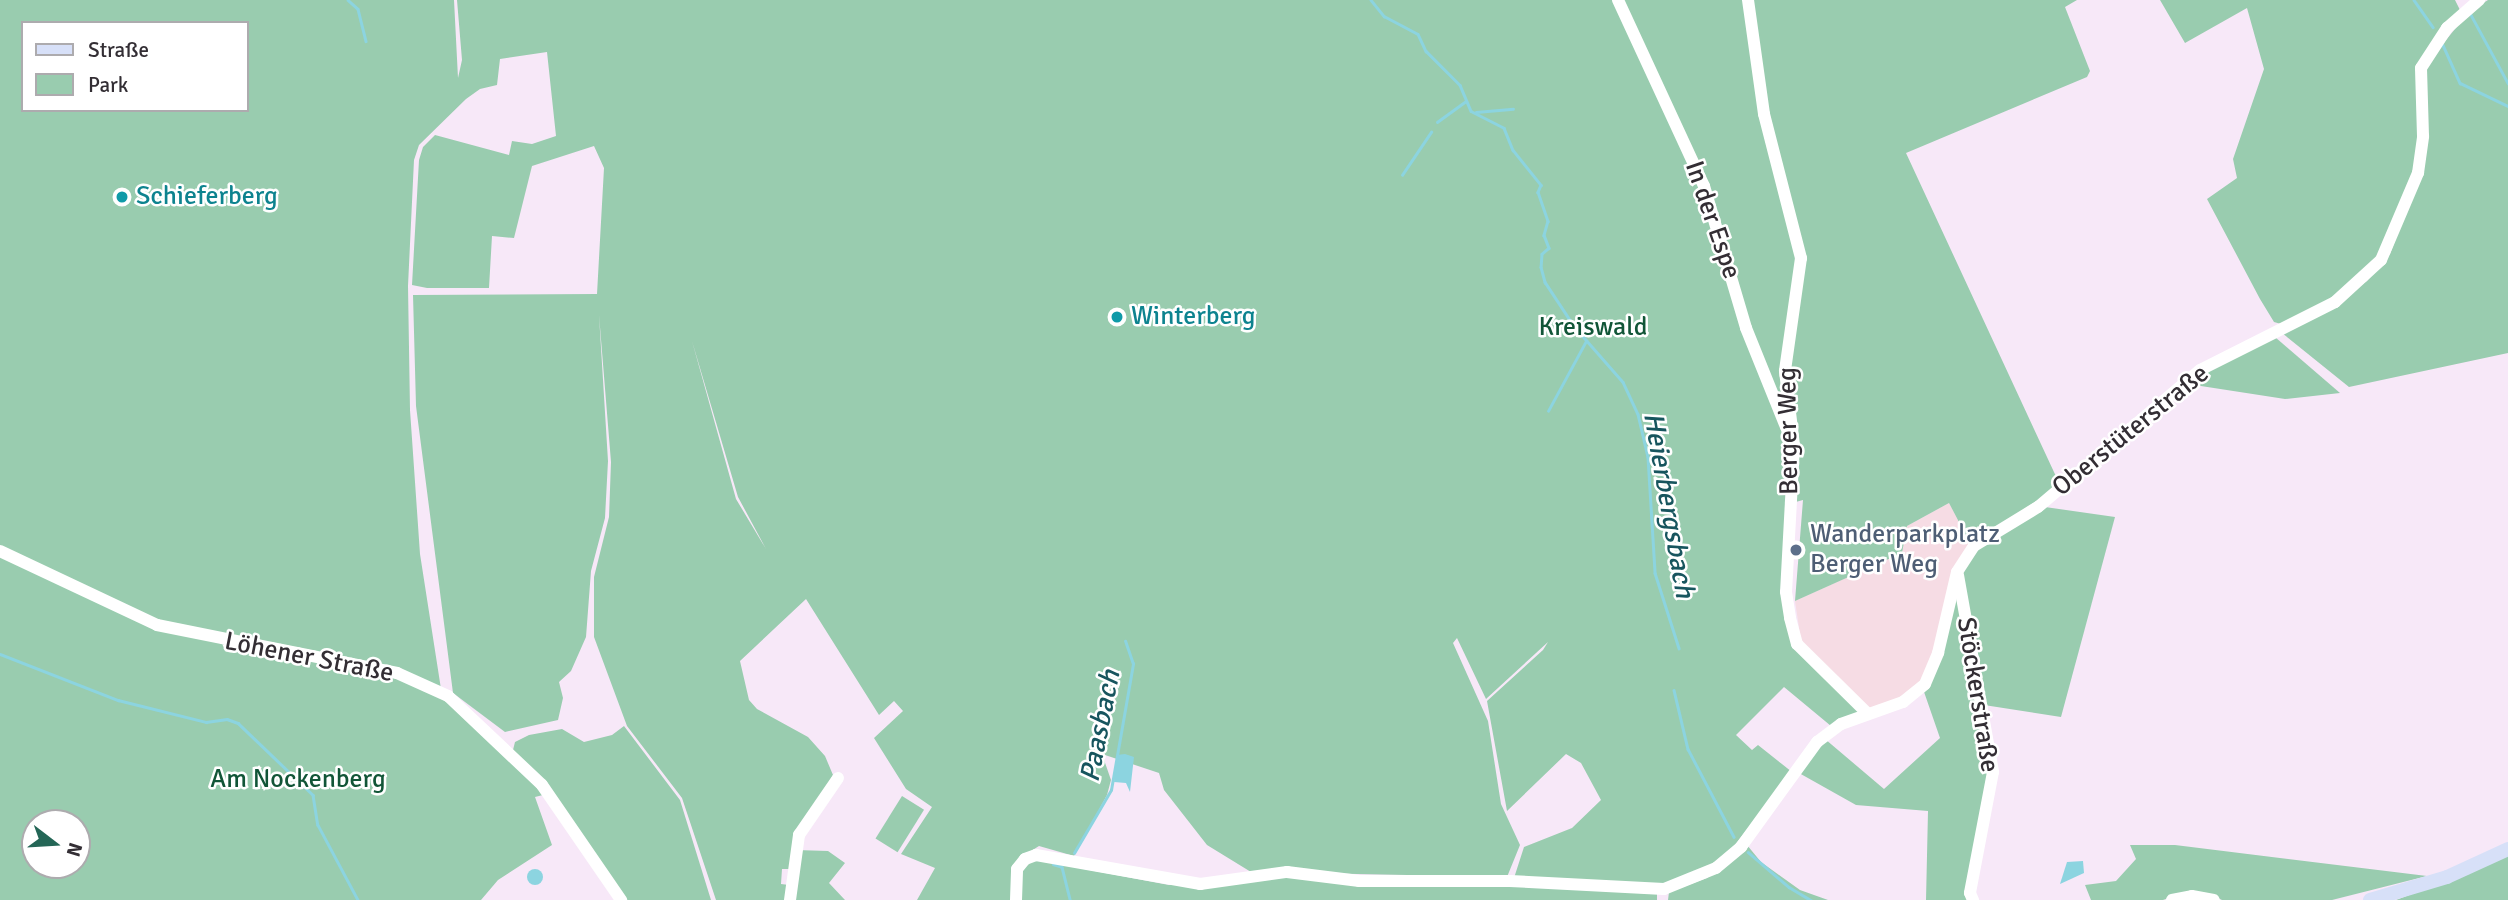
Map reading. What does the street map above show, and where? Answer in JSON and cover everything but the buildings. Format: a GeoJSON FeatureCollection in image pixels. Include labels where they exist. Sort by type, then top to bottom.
{"type":"FeatureCollection","features":[{"type":"Feature","properties":{"kind":"main road"},"geometry":{"type":"LineString","coordinates":[[2370,900],[2447,877],[2508,849]]}},
{"type":"Feature","properties":{"kind":"street","name":"In der Espe"},"geometry":{"type":"LineString","coordinates":[[1618,0],[1704,186],[1746,327],[1794,445]]}},
{"type":"Feature","properties":{"kind":"street","name":"Berger Weg"},"geometry":{"type":"LineString","coordinates":[[1748,0],[1764,114],[1801,258],[1785,371],[1794,445],[1786,592],[1790,618],[1797,644],[1867,713]]}},
{"type":"Feature","properties":{"kind":"street","name":"Oberstüterstraße"},"geometry":{"type":"LineString","coordinates":[[1016,900],[1017,869],[1025,859],[1036,855],[1200,884],[1287,872],[1359,881],[1510,881],[1664,889],[1700,878],[1741,847],[1817,742],[1867,713],[1903,702],[1925,684],[1938,653],[1957,572],[1974,546],[2038,507],[2200,370],[2335,302],[2381,260],[2418,173],[2423,136],[2421,68],[2447,28],[2479,0]]}},
{"type":"Feature","properties":{"kind":"street","name":"Löhener Straße"},"geometry":{"type":"LineString","coordinates":[[0,551],[157,625],[397,673],[448,696],[542,785],[621,900]]}},
{"type":"Feature","properties":{"kind":"street","name":"Stöckerstraße"},"geometry":{"type":"LineString","coordinates":[[1957,572],[1993,772],[1970,893],[1973,900]]}},
{"type":"Feature","properties":{"kind":"street"},"geometry":{"type":"LineString","coordinates":[[790,900],[799,835],[838,778]]}},
{"type":"Feature","properties":{"kind":"street"},"geometry":{"type":"LineString","coordinates":[[2172,900],[2192,896],[2214,900]]}},
{"type":"Feature","properties":{"kind":"shaded area"},"geometry":{"type":"Polygon","coordinates":[[[1949,503],[1971,545],[1936,651],[1923,681],[1902,699],[1867,710],[1801,641],[1795,601],[1901,553],[1907,526],[1949,503]]]}},
{"type":"Feature","properties":{"kind":"green space","name":"Kreiswald"},"geometry":{"type":"Polygon","coordinates":[[[0,0],[454,0],[458,78],[462,60],[457,0],[2077,0],[2065,7],[2090,71],[2087,77],[1906,153],[2060,485],[1971,545],[1949,503],[1907,526],[1902,553],[1795,601],[1803,500],[1792,503],[1784,593],[1796,645],[1863,711],[1831,726],[1784,687],[1736,735],[1752,750],[1758,745],[1792,772],[1723,860],[1660,885],[1514,878],[1524,847],[1572,828],[1601,800],[1581,763],[1566,754],[1507,811],[1487,701],[1543,650],[1548,642],[1486,699],[1457,638],[1453,643],[1488,721],[1501,804],[1520,845],[1507,877],[1251,872],[1207,845],[1164,790],[1159,773],[1102,754],[1111,780],[1107,795],[1074,856],[1039,846],[1023,856],[1012,900],[917,900],[935,868],[901,854],[932,807],[906,789],[874,738],[903,711],[894,701],[879,715],[806,599],[740,661],[749,700],[757,709],[808,737],[825,756],[833,775],[808,819],[790,869],[782,869],[781,884],[789,885],[788,900],[716,900],[682,798],[627,726],[594,637],[594,577],[609,517],[611,462],[599,315],[608,461],[605,518],[591,571],[586,637],[571,671],[559,682],[563,698],[558,720],[505,732],[453,693],[416,406],[413,295],[597,294],[604,168],[594,146],[532,166],[514,238],[492,236],[489,288],[427,288],[412,285],[419,160],[423,147],[435,135],[509,155],[512,141],[532,144],[556,136],[547,52],[500,59],[497,85],[480,89],[466,99],[419,145],[414,160],[408,286],[410,410],[420,554],[441,689],[156,623],[0,547],[0,0]],[[692,341],[736,499],[766,549],[738,497],[692,341]]]}},
{"type":"Feature","properties":{"kind":"green space"},"geometry":{"type":"Polygon","coordinates":[[[2160,0],[2455,0],[2460,10],[2422,59],[2416,168],[2382,255],[2340,295],[2281,324],[2274,322],[2260,299],[2207,199],[2237,178],[2233,159],[2264,69],[2247,8],[2185,43],[2160,0]]]}},
{"type":"Feature","properties":{"kind":"green space"},"geometry":{"type":"Polygon","coordinates":[[[2488,0],[2508,0],[2508,353],[2349,387],[2282,333],[2327,310],[2367,281],[2390,254],[2423,167],[2424,67],[2468,13],[2488,0]]]}},
{"type":"Feature","properties":{"kind":"green space"},"geometry":{"type":"Polygon","coordinates":[[[2275,337],[2340,393],[2285,399],[2188,384],[2202,372],[2275,337]]]}},
{"type":"Feature","properties":{"kind":"green space"},"geometry":{"type":"Polygon","coordinates":[[[2045,507],[2115,517],[2061,717],[1984,705],[1960,573],[1976,550],[2045,507]]]}},
{"type":"Feature","properties":{"kind":"green space","name":"Am Nockenberg"},"geometry":{"type":"Polygon","coordinates":[[[0,555],[222,644],[390,675],[446,699],[547,794],[535,797],[552,845],[498,880],[481,900],[0,900],[0,555]]]}},
{"type":"Feature","properties":{"kind":"green space"},"geometry":{"type":"Polygon","coordinates":[[[1956,580],[1991,772],[1971,900],[1926,900],[1928,811],[1856,805],[1799,773],[1825,739],[1884,789],[1940,738],[1923,689],[1956,580]]]}},
{"type":"Feature","properties":{"kind":"green space"},"geometry":{"type":"Polygon","coordinates":[[[624,726],[680,800],[711,900],[624,900],[513,750],[515,742],[529,735],[562,729],[584,742],[612,735],[624,726]]]}},
{"type":"Feature","properties":{"kind":"green space"},"geometry":{"type":"Polygon","coordinates":[[[902,796],[924,810],[898,852],[876,838],[902,796]]]}},
{"type":"Feature","properties":{"kind":"green space"},"geometry":{"type":"Polygon","coordinates":[[[1747,845],[1761,862],[1800,890],[1828,900],[1668,900],[1669,892],[1707,878],[1747,845]]]}},
{"type":"Feature","properties":{"kind":"green space"},"geometry":{"type":"Polygon","coordinates":[[[2130,845],[2175,845],[2427,876],[2332,900],[2222,900],[2210,894],[2180,894],[2163,900],[2091,900],[2085,885],[2116,881],[2136,859],[2130,845]]]}},
{"type":"Feature","properties":{"kind":"green space"},"geometry":{"type":"Polygon","coordinates":[[[796,850],[828,851],[845,863],[829,883],[845,900],[792,900],[796,850]]]}},
{"type":"Feature","properties":{"kind":"green space"},"geometry":{"type":"Polygon","coordinates":[[[2508,852],[2508,900],[2396,900],[2468,873],[2508,852]]]}},
{"type":"Feature","properties":{"kind":"green space"},"geometry":{"type":"Polygon","coordinates":[[[1031,859],[1169,885],[1269,877],[1509,885],[1657,894],[1657,900],[1019,900],[1020,874],[1031,859]]]}},
{"type":"Feature","properties":{"kind":"water"},"geometry":{"type":"Polygon","coordinates":[[[1117,755],[1134,757],[1130,792],[1126,783],[1114,782],[1117,755]]]}},
{"type":"Feature","properties":{"kind":"water"},"geometry":{"type":"Polygon","coordinates":[[[2083,861],[2084,873],[2060,884],[2067,862],[2083,861]]]}},
{"type":"Feature","properties":{"kind":"water"},"geometry":{"type":"Polygon","coordinates":[[[535,869],[541,871],[541,883],[535,885],[529,883],[527,877],[529,871],[535,869]]]}},
{"type":"Feature","properties":{"kind":"waterway"},"geometry":{"type":"LineString","coordinates":[[348,0],[358,9],[366,41]]}},
{"type":"Feature","properties":{"kind":"waterway","name":"Heierbergsbach"},"geometry":{"type":"LineString","coordinates":[[1371,0],[1384,16],[1418,34],[1426,51],[1460,85],[1471,111],[1504,128],[1513,150],[1541,185],[1538,192],[1548,221],[1544,235],[1549,248],[1542,254],[1541,267],[1545,282],[1574,326],[1623,382],[1638,414],[1648,457],[1655,573],[1679,648]]}},
{"type":"Feature","properties":{"kind":"waterway"},"geometry":{"type":"LineString","coordinates":[[2414,0],[2433,27]]}},
{"type":"Feature","properties":{"kind":"waterway"},"geometry":{"type":"LineString","coordinates":[[2470,13],[2508,83]]}},
{"type":"Feature","properties":{"kind":"waterway"},"geometry":{"type":"LineString","coordinates":[[2443,45],[2460,83],[2508,106]]}},
{"type":"Feature","properties":{"kind":"waterway"},"geometry":{"type":"LineString","coordinates":[[1437,122],[1465,102]]}},
{"type":"Feature","properties":{"kind":"waterway"},"geometry":{"type":"LineString","coordinates":[[1476,112],[1513,109]]}},
{"type":"Feature","properties":{"kind":"waterway"},"geometry":{"type":"LineString","coordinates":[[1402,175],[1431,132]]}},
{"type":"Feature","properties":{"kind":"waterway","name":"Heierbergsbach"},"geometry":{"type":"LineString","coordinates":[[1548,411],[1586,341]]}},
{"type":"Feature","properties":{"kind":"waterway","name":"Paasbach"},"geometry":{"type":"LineString","coordinates":[[1074,853],[1111,790],[1133,664],[1125,641]]}},
{"type":"Feature","properties":{"kind":"waterway"},"geometry":{"type":"LineString","coordinates":[[0,654],[118,700],[206,722],[227,719],[238,723],[313,795],[318,825],[358,900]]}},
{"type":"Feature","properties":{"kind":"waterway","name":"Heierbergsbach"},"geometry":{"type":"LineString","coordinates":[[1674,690],[1688,749],[1734,837]]}},
{"type":"Feature","properties":{"kind":"waterway","name":"Heierbergsbach"},"geometry":{"type":"LineString","coordinates":[[1748,852],[1789,887],[1811,900]]}},
{"type":"Feature","properties":{"kind":"waterway","name":"Paasbach"},"geometry":{"type":"LineString","coordinates":[[1053,864],[1062,867],[1070,900]]}},
{"type":"Feature","properties":{"kind":"place","name":"Schieferberg"},"geometry":{"type":"Point","coordinates":[122,197]}},
{"type":"Feature","properties":{"kind":"place","name":"Winterberg"},"geometry":{"type":"Point","coordinates":[1117,317]}},
{"type":"Feature","properties":{"kind":"place","name":"Wanderparkplatz Berger Weg"},"geometry":{"type":"Point","coordinates":[1796,550]}}]}
